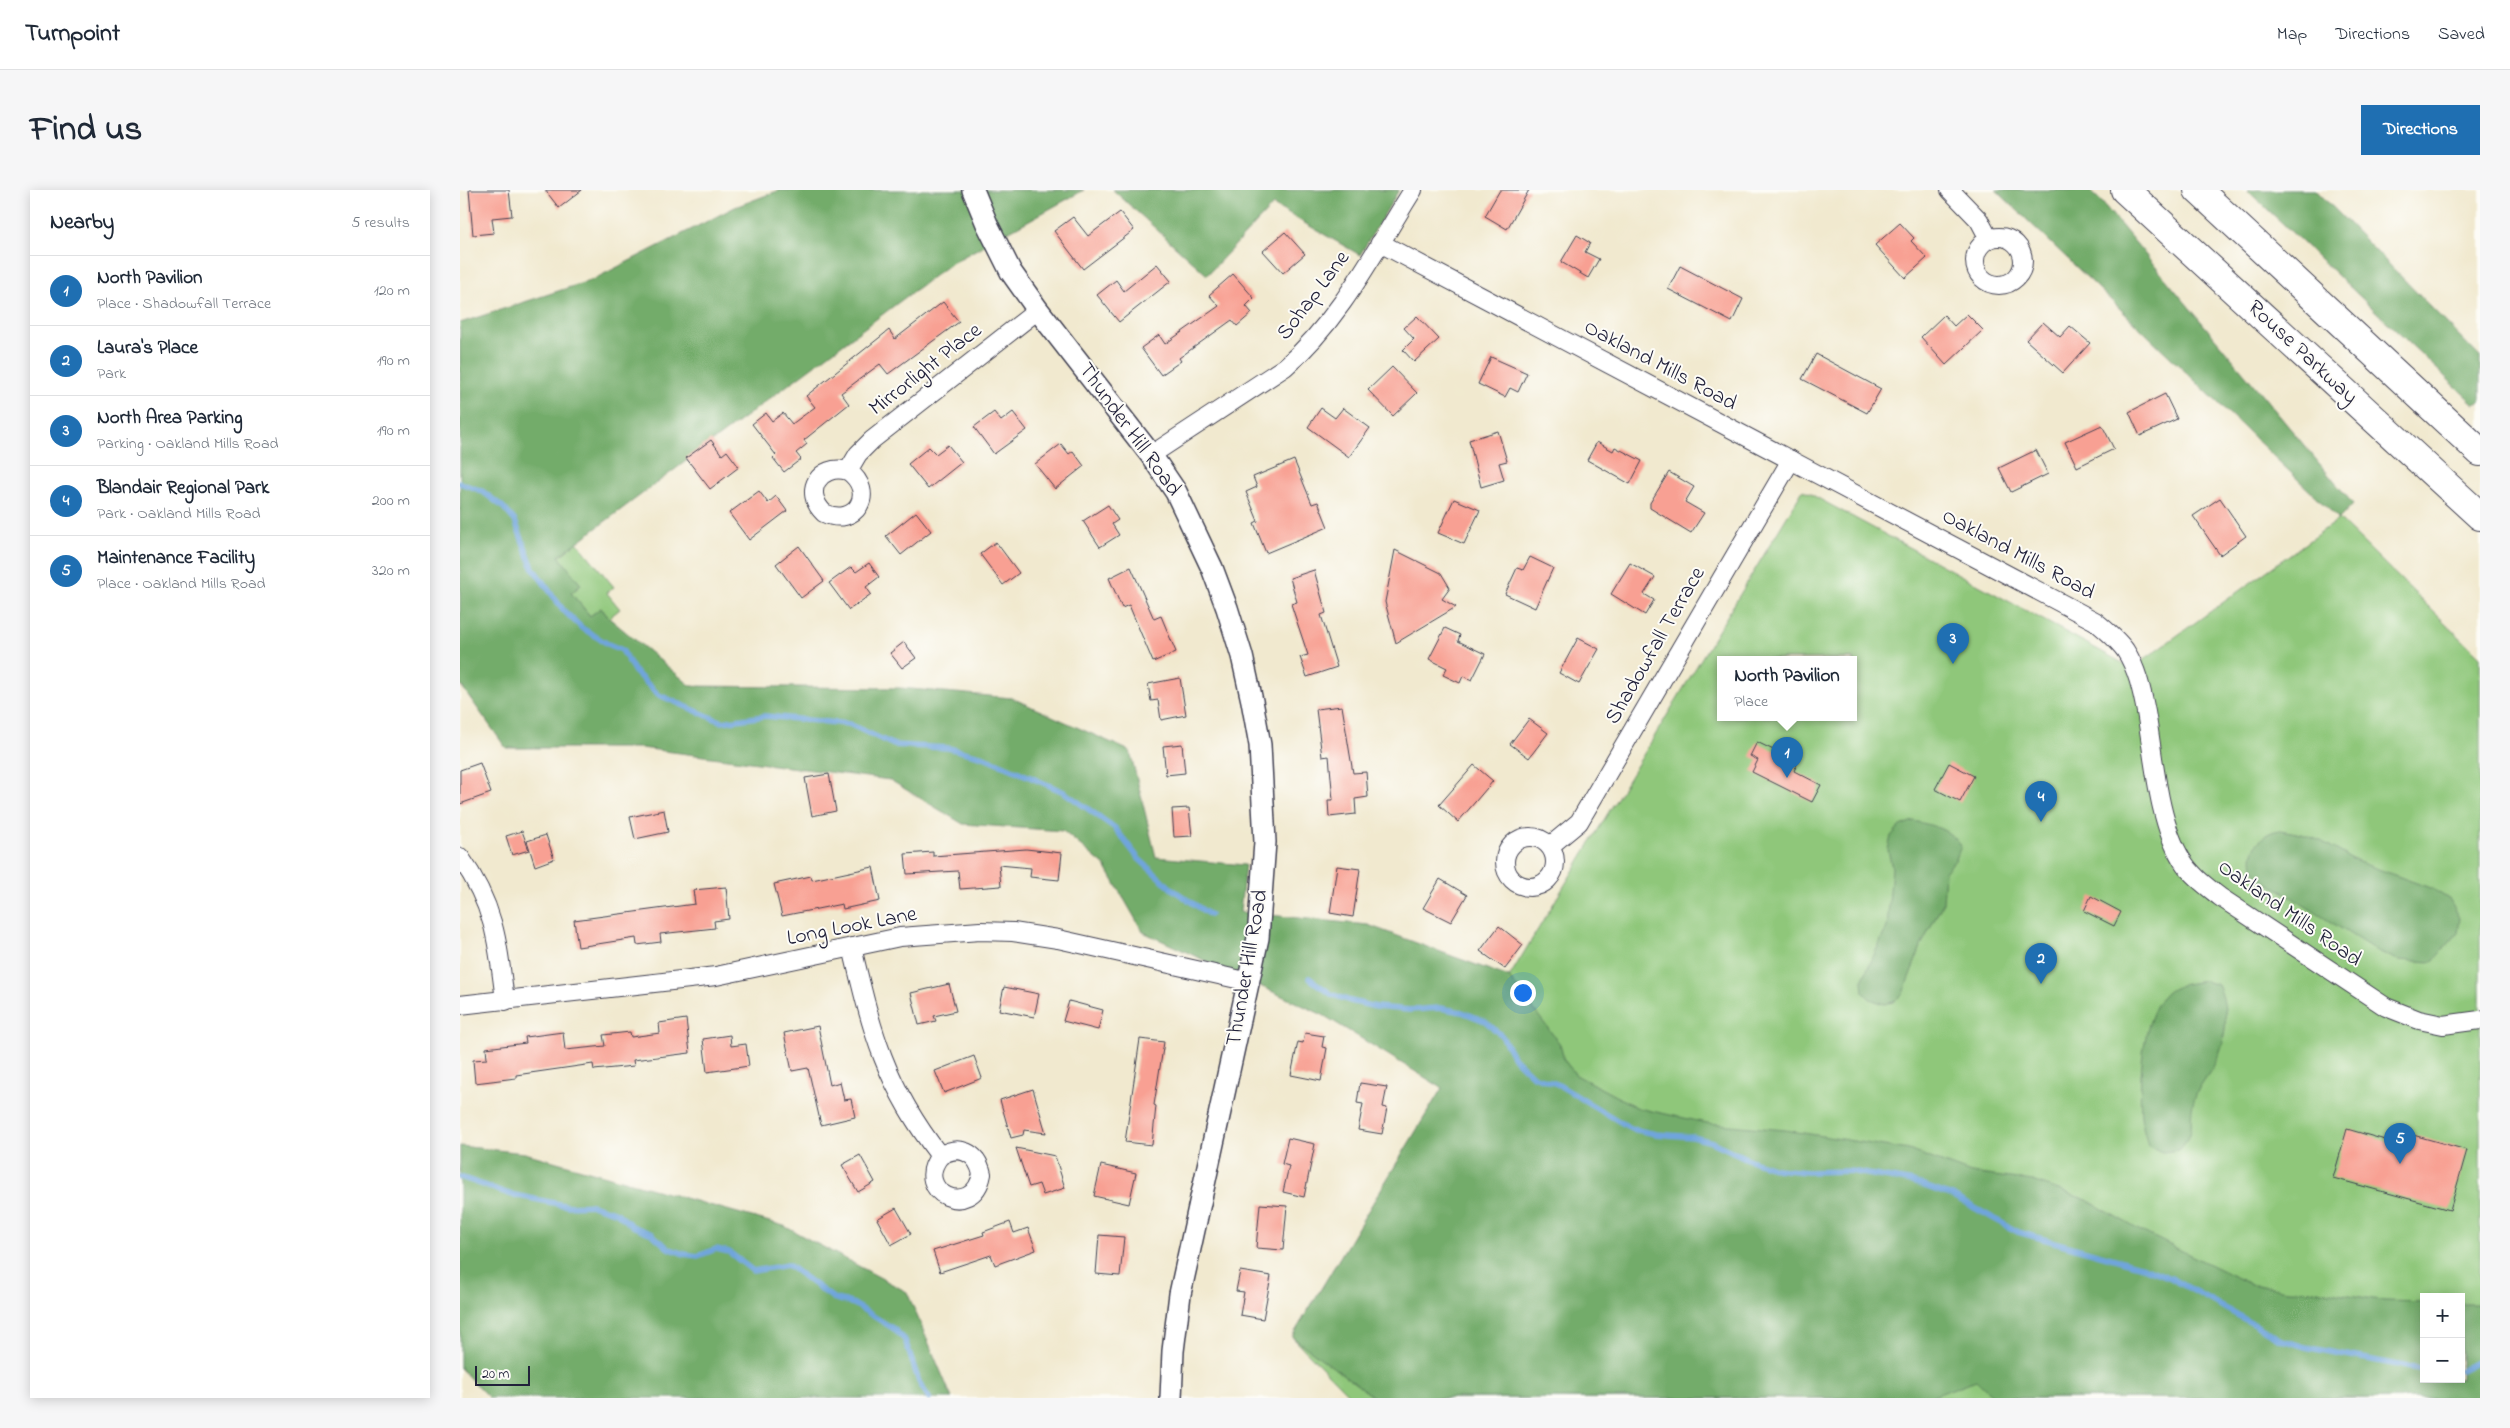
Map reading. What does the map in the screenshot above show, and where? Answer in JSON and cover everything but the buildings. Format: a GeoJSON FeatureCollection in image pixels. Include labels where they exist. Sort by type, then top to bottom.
{"type":"FeatureCollection","features":[{"type":"Feature","properties":{"kind":"main road","name":"Rouse Parkway"},"geometry":{"type":"LineString","coordinates":[[2125,190],[2480,516]]}},
{"type":"Feature","properties":{"kind":"main road"},"geometry":{"type":"LineString","coordinates":[[2198,190],[2480,452]]}},
{"type":"Feature","properties":{"kind":"street","name":"Thunder Hill Road"},"geometry":{"type":"LineString","coordinates":[[973,190],[987,224],[1011,272],[1038,310],[1151,455],[1176,492],[1212,568],[1239,646],[1260,745],[1265,842],[1258,938],[1250,982],[1180,1294],[1173,1350],[1171,1398]]}},
{"type":"Feature","properties":{"kind":"street","name":"Sohap Lane"},"geometry":{"type":"LineString","coordinates":[[1151,455],[1285,367],[1304,351],[1333,314],[1413,190]]}},
{"type":"Feature","properties":{"kind":"street"},"geometry":{"type":"LineString","coordinates":[[1950,190],[1980,220],[1989,239]]}},
{"type":"Feature","properties":{"kind":"street","name":"Oakland Mills Road"},"geometry":{"type":"LineString","coordinates":[[1380,243],[2095,621],[2125,651],[2135,670],[2142,694],[2164,815],[2171,840],[2182,861],[2206,886],[2386,1008],[2419,1020],[2443,1025],[2480,1020]]}},
{"type":"Feature","properties":{"kind":"street","name":"Mirrorlight Place"},"geometry":{"type":"LineString","coordinates":[[848,471],[858,454],[872,440],[1038,310]]}},
{"type":"Feature","properties":{"kind":"street","name":"Shadowfall Terrace"},"geometry":{"type":"LineString","coordinates":[[1550,846],[1579,822],[1791,460]]}},
{"type":"Feature","properties":{"kind":"street"},"geometry":{"type":"LineString","coordinates":[[460,857],[478,883],[489,906],[496,932],[505,1000]]}},
{"type":"Feature","properties":{"kind":"street","name":"Long Look Lane"},"geometry":{"type":"LineString","coordinates":[[460,1005],[716,976],[900,937],[948,933],[1013,932],[1058,939],[1250,982]]}},
{"type":"Feature","properties":{"kind":"street"},"geometry":{"type":"LineString","coordinates":[[852,947],[869,1021],[888,1073],[905,1108],[940,1156]]}},
{"type":"Feature","properties":{"kind":"green space"},"geometry":{"type":"Polygon","coordinates":[[[780,190],[1084,190],[950,264],[559,556],[581,585],[571,593],[590,616],[601,608],[609,618],[691,686],[900,688],[1012,698],[1130,751],[1156,857],[1245,865],[1240,912],[1368,925],[1509,977],[1560,1044],[1564,1060],[1576,1075],[1638,1108],[1707,1123],[1785,1130],[1909,1150],[1971,1173],[2033,1181],[2087,1200],[2139,1230],[2250,1284],[2288,1290],[2326,1291],[2385,1301],[2420,1302],[2420,1383],[2465,1383],[2465,1304],[2480,1304],[2480,1398],[1995,1398],[1976,1380],[1928,1398],[1375,1398],[1292,1337],[1442,1088],[1323,1015],[1143,932],[1105,866],[1063,831],[963,824],[890,780],[641,748],[506,748],[460,684],[460,323],[592,280],[735,207],[780,190]]]}},
{"type":"Feature","properties":{"kind":"green space"},"geometry":{"type":"Polygon","coordinates":[[[1113,190],[1399,190],[1360,255],[1273,205],[1207,275],[1113,190]]]}},
{"type":"Feature","properties":{"kind":"green space"},"geometry":{"type":"Polygon","coordinates":[[[1996,190],[2089,190],[2100,200],[2353,504],[2339,519],[1996,190]]]}},
{"type":"Feature","properties":{"kind":"green space"},"geometry":{"type":"Polygon","coordinates":[[[2247,190],[2316,190],[2480,357],[2480,402],[2474,404],[2247,190]]]}},
{"type":"Feature","properties":{"kind":"green space"},"geometry":{"type":"Polygon","coordinates":[[[1803,490],[2132,668],[2339,519],[2480,657],[2480,1398],[1352,1398],[1292,1337],[1803,490]]]}},
{"type":"Feature","properties":{"kind":"green space"},"geometry":{"type":"Polygon","coordinates":[[[577,542],[614,587],[607,593],[620,609],[609,618],[601,608],[590,616],[571,593],[581,585],[559,557],[577,542]]]}},
{"type":"Feature","properties":{"kind":"green space"},"geometry":{"type":"Polygon","coordinates":[[[1913,821],[1934,826],[1952,835],[1961,846],[1956,859],[1945,872],[1943,903],[1922,944],[1903,993],[1894,1002],[1884,1004],[1870,999],[1863,992],[1862,981],[1887,927],[1892,868],[1888,850],[1891,836],[1900,826],[1913,821]]]}},
{"type":"Feature","properties":{"kind":"green space"},"geometry":{"type":"Polygon","coordinates":[[[2280,830],[2302,834],[2321,841],[2356,861],[2433,889],[2450,900],[2460,918],[2458,933],[2432,962],[2398,960],[2377,951],[2259,877],[2254,870],[2252,862],[2255,848],[2265,836],[2280,830]]]}},
{"type":"Feature","properties":{"kind":"green space"},"geometry":{"type":"Polygon","coordinates":[[[2205,981],[2218,985],[2222,994],[2225,1015],[2224,1037],[2218,1058],[2194,1099],[2189,1137],[2179,1150],[2163,1152],[2148,1146],[2142,1120],[2140,1102],[2141,1069],[2146,1034],[2157,1005],[2165,994],[2179,986],[2205,981]]]}},
{"type":"Feature","properties":{"kind":"green space"},"geometry":{"type":"Polygon","coordinates":[[[460,1146],[525,1153],[784,1226],[907,1292],[952,1398],[489,1398],[460,1368],[460,1146]]]}},
{"type":"Feature","properties":{"kind":"waterway"},"geometry":{"type":"LineString","coordinates":[[460,483],[482,491],[503,507],[515,521],[533,568],[564,611],[582,628],[622,650],[635,672],[659,695],[722,722],[765,716],[849,724],[894,745],[948,748],[984,757],[1064,792],[1115,828],[1139,859],[1172,889],[1210,915]]}},
{"type":"Feature","properties":{"kind":"waterway"},"geometry":{"type":"LineString","coordinates":[[1309,978],[1331,994],[1350,1001],[1376,1007],[1409,1010],[1440,1008],[1462,1012],[1485,1021],[1502,1036],[1514,1058],[1533,1076],[1557,1084],[1632,1129],[1656,1134],[1693,1137],[1712,1142],[1750,1160],[1776,1169],[1807,1172],[1850,1171],[1913,1182],[1955,1197],[2018,1232],[2143,1267],[2171,1278],[2280,1339],[2305,1347],[2420,1369]]}},
{"type":"Feature","properties":{"kind":"waterway"},"geometry":{"type":"LineString","coordinates":[[460,1177],[509,1194],[569,1206],[592,1205],[617,1213],[632,1226],[652,1234],[668,1248],[684,1254],[698,1256],[716,1249],[729,1252],[753,1271],[788,1265],[833,1298],[854,1304],[894,1329],[905,1340],[919,1382],[929,1398]]}},
{"type":"Feature","properties":{"kind":"waterway"},"geometry":{"type":"LineString","coordinates":[[2465,1368],[2480,1360]]}},
{"type":"Feature","properties":{"kind":"place","name":"North Area Parking"},"geometry":{"type":"Point","coordinates":[1953,664]}},
{"type":"Feature","properties":{"kind":"place","name":"North Pavilion"},"geometry":{"type":"Point","coordinates":[1787,778]}},
{"type":"Feature","properties":{"kind":"place","name":"Blandair Regional Park"},"geometry":{"type":"Point","coordinates":[2041,822]}},
{"type":"Feature","properties":{"kind":"place","name":"Laura's Place"},"geometry":{"type":"Point","coordinates":[2041,984]}},
{"type":"Feature","properties":{"kind":"place","name":"Maintenance Facility"},"geometry":{"type":"Point","coordinates":[2400,1164]}}]}
